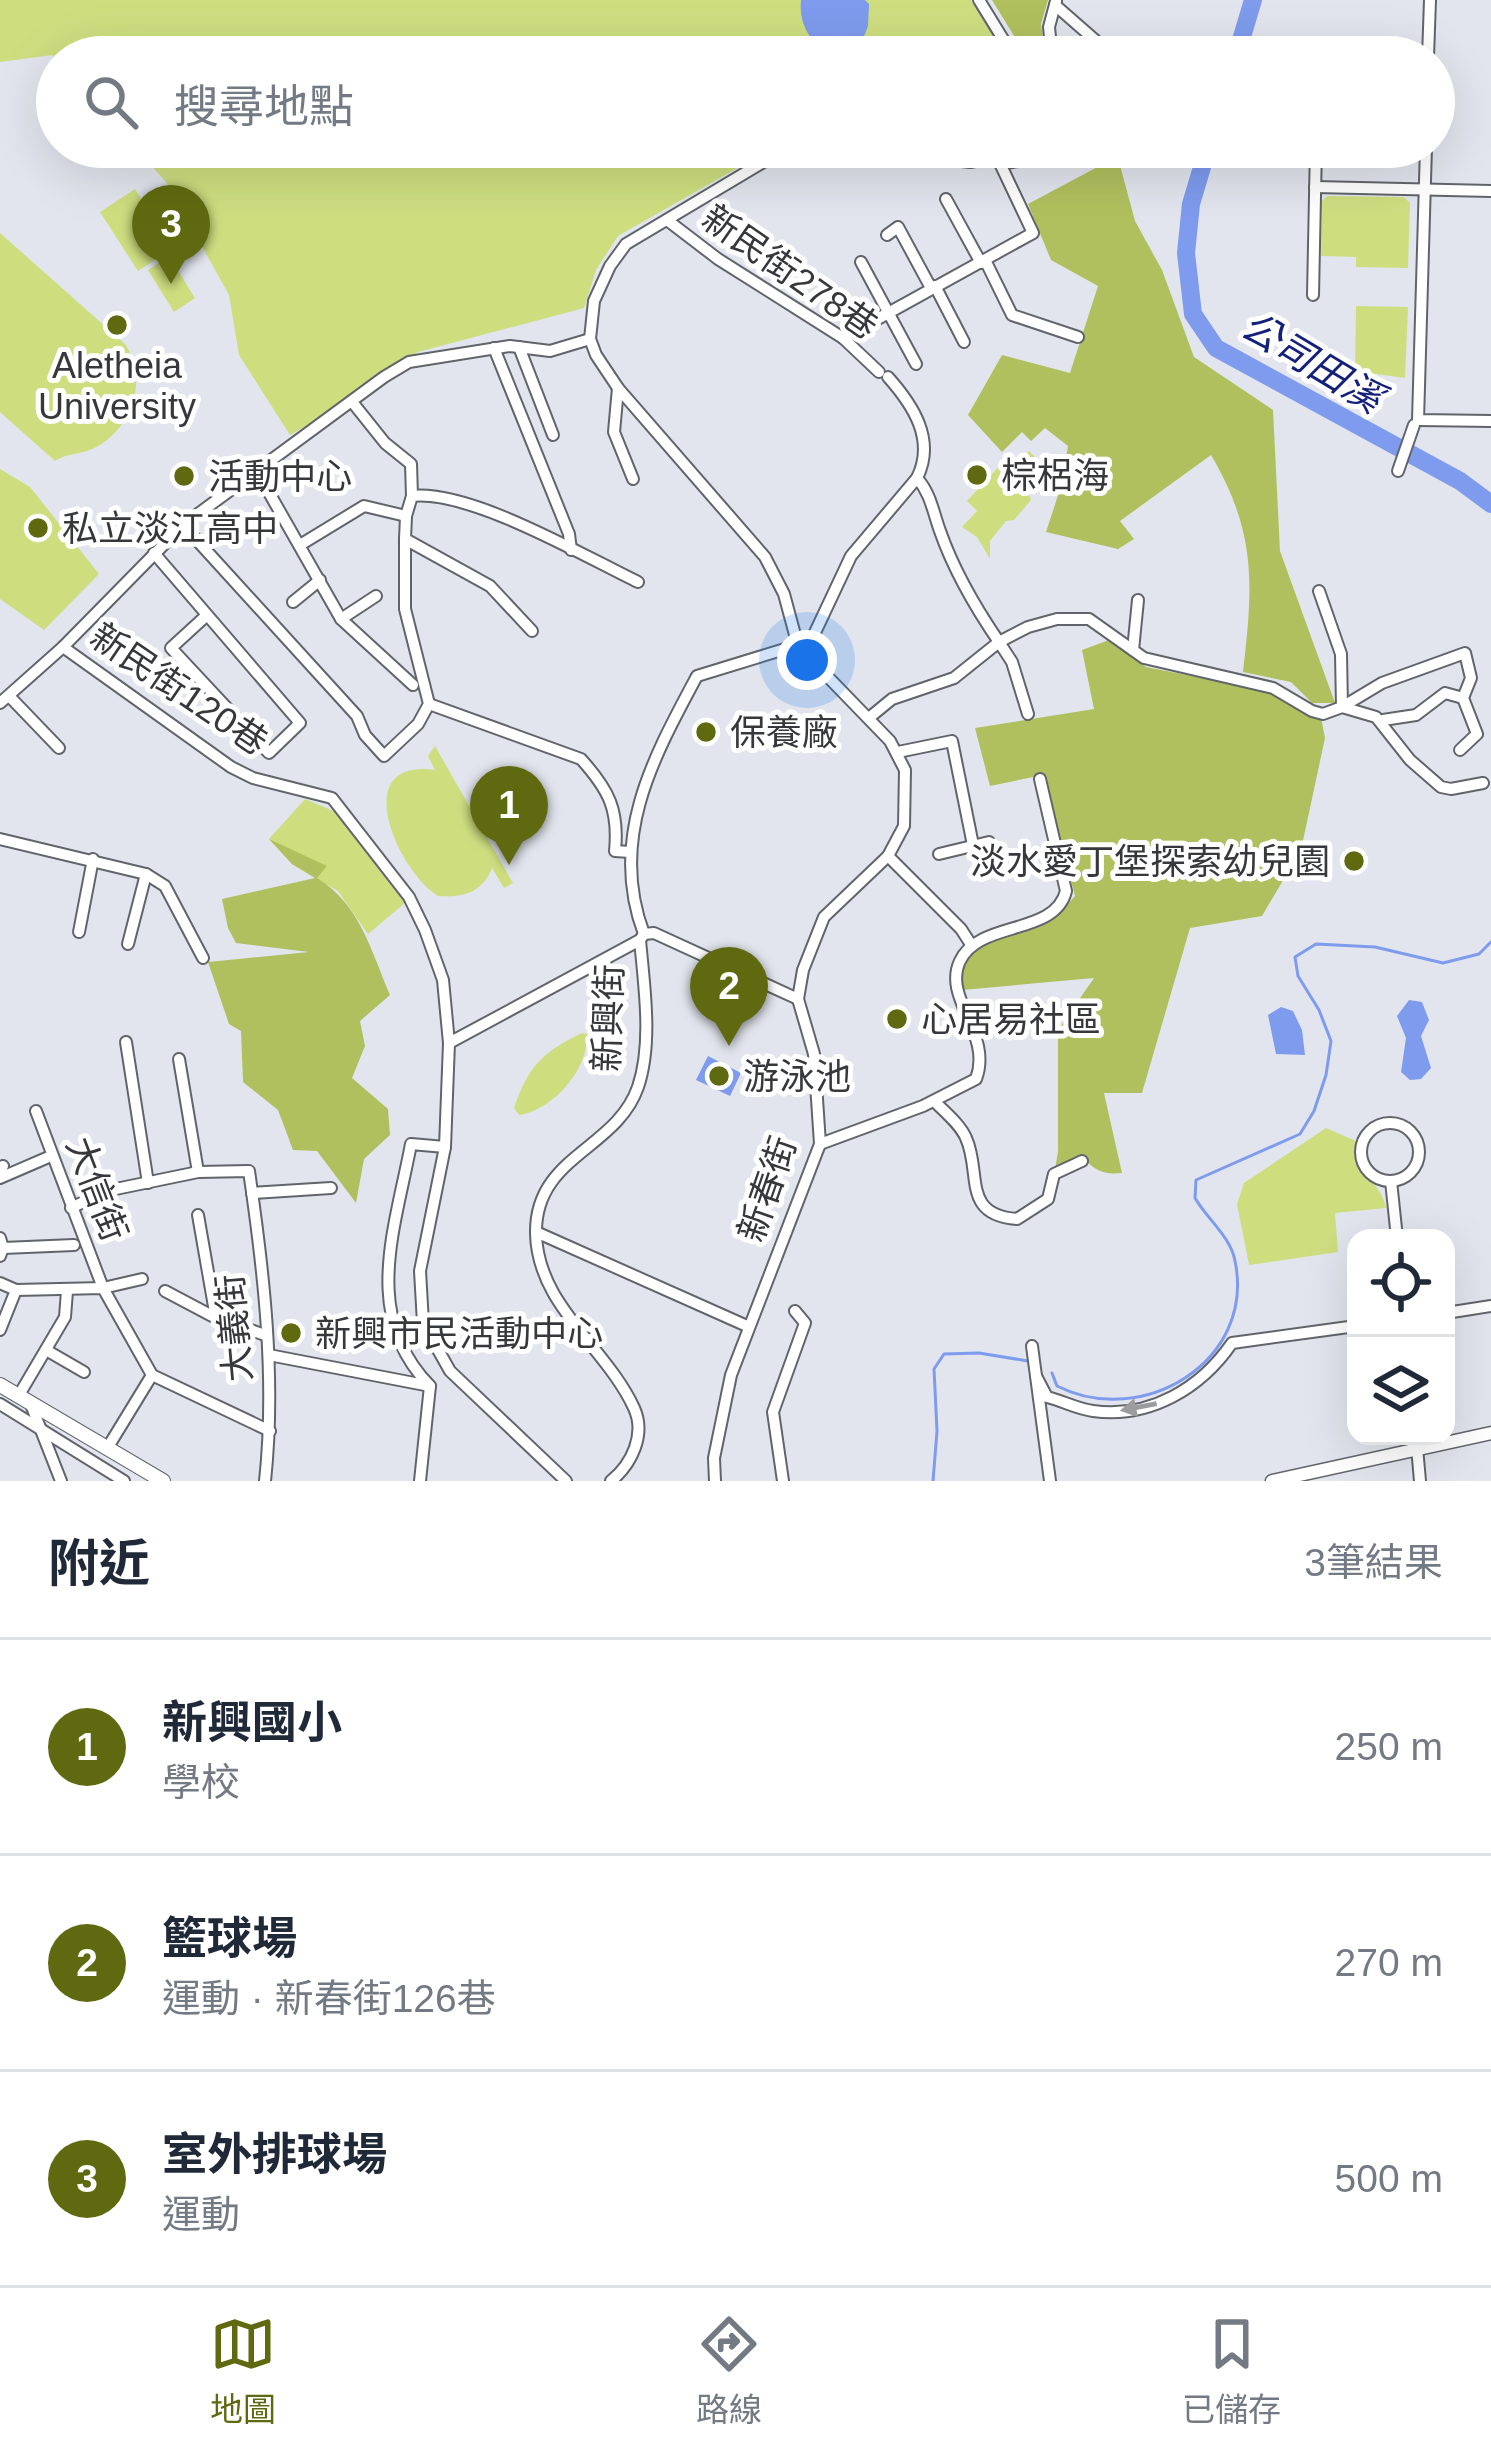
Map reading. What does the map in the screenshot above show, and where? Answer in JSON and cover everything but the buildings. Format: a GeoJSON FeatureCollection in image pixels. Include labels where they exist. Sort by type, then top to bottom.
{"type":"FeatureCollection","features":[{"type":"Feature","properties":{"kind":"main road"},"geometry":{"type":"LineString","coordinates":[[0,1385],[163,1481]]}},
{"type":"Feature","properties":{"kind":"street"},"geometry":{"type":"LineString","coordinates":[[979,0],[1001,36]]}},
{"type":"Feature","properties":{"kind":"street"},"geometry":{"type":"LineString","coordinates":[[1429,36],[1430,0]]}},
{"type":"Feature","properties":{"kind":"street"},"geometry":{"type":"LineString","coordinates":[[1050,36],[1056,3],[1091,36]]}},
{"type":"Feature","properties":{"kind":"street"},"geometry":{"type":"LineString","coordinates":[[566,1481],[450,1371],[423,1322],[420,1271],[445,1147],[448,1043],[655,933],[798,999],[803,970],[824,917],[888,856],[899,839],[906,811],[907,784],[898,752],[870,717],[798,646],[784,594],[766,557],[618,388],[590,339],[595,301],[626,244],[752,168]]}},
{"type":"Feature","properties":{"kind":"street"},"geometry":{"type":"LineString","coordinates":[[843,338],[1033,232],[1002,168]]}},
{"type":"Feature","properties":{"kind":"street"},"geometry":{"type":"LineString","coordinates":[[1312,295],[1315,168]]}},
{"type":"Feature","properties":{"kind":"street"},"geometry":{"type":"LineString","coordinates":[[1398,471],[1416,422],[1426,168]]}},
{"type":"Feature","properties":{"kind":"street"},"geometry":{"type":"LineString","coordinates":[[1315,187],[1491,191]]}},
{"type":"Feature","properties":{"kind":"street"},"geometry":{"type":"LineString","coordinates":[[946,199],[1012,315],[1078,337]]}},
{"type":"Feature","properties":{"kind":"street","name":"新民街278巷"},"geometry":{"type":"LineString","coordinates":[[667,220],[718,260],[843,338],[884,375],[918,415],[925,452],[917,478]]}},
{"type":"Feature","properties":{"kind":"street"},"geometry":{"type":"LineString","coordinates":[[887,235],[898,227],[964,341]]}},
{"type":"Feature","properties":{"kind":"street"},"geometry":{"type":"LineString","coordinates":[[861,262],[916,364]]}},
{"type":"Feature","properties":{"kind":"street"},"geometry":{"type":"LineString","coordinates":[[59,748],[5,700],[183,525],[255,468],[409,362],[494,348],[550,351],[590,339]]}},
{"type":"Feature","properties":{"kind":"street"},"geometry":{"type":"LineString","coordinates":[[519,347],[553,435]]}},
{"type":"Feature","properties":{"kind":"street"},"geometry":{"type":"LineString","coordinates":[[494,348],[569,534],[571,550]]}},
{"type":"Feature","properties":{"kind":"street"},"geometry":{"type":"LineString","coordinates":[[618,388],[614,432],[633,479]]}},
{"type":"Feature","properties":{"kind":"street"},"geometry":{"type":"LineString","coordinates":[[183,525],[357,716],[365,735],[384,756],[418,724],[429,704],[405,609],[411,464],[385,443],[353,403]]}},
{"type":"Feature","properties":{"kind":"street"},"geometry":{"type":"LineString","coordinates":[[1416,422],[1491,421]]}},
{"type":"Feature","properties":{"kind":"street"},"geometry":{"type":"LineString","coordinates":[[255,468],[341,619],[413,685]]}},
{"type":"Feature","properties":{"kind":"street"},"geometry":{"type":"LineString","coordinates":[[798,646],[811,640],[851,556],[917,478],[932,501],[939,529],[972,603],[1012,662],[1028,714]]}},
{"type":"Feature","properties":{"kind":"street"},"geometry":{"type":"LineString","coordinates":[[412,496],[437,494],[638,582]]}},
{"type":"Feature","properties":{"kind":"street"},"geometry":{"type":"LineString","coordinates":[[300,545],[364,506],[406,516]]}},
{"type":"Feature","properties":{"kind":"street"},"geometry":{"type":"LineString","coordinates":[[405,539],[490,586],[532,632]]}},
{"type":"Feature","properties":{"kind":"street"},"geometry":{"type":"LineString","coordinates":[[154,553],[300,723],[269,753],[171,648],[207,615]]}},
{"type":"Feature","properties":{"kind":"street"},"geometry":{"type":"LineString","coordinates":[[293,602],[320,580]]}},
{"type":"Feature","properties":{"kind":"street"},"geometry":{"type":"LineString","coordinates":[[1318,591],[1341,654],[1342,707]]}},
{"type":"Feature","properties":{"kind":"street"},"geometry":{"type":"LineString","coordinates":[[341,619],[376,596]]}},
{"type":"Feature","properties":{"kind":"street"},"geometry":{"type":"LineString","coordinates":[[1133,650],[1138,600]]}},
{"type":"Feature","properties":{"kind":"street"},"geometry":{"type":"LineString","coordinates":[[870,717],[892,699],[954,678],[999,641],[1028,627],[1077,616],[1089,619],[1144,658],[1273,688],[1323,714],[1382,683],[1465,652],[1471,678],[1463,698],[1478,734],[1460,751]]}},
{"type":"Feature","properties":{"kind":"street","name":"新興街"},"geometry":{"type":"LineString","coordinates":[[536,1232],[541,1197],[550,1179],[610,1128],[638,1087],[645,988],[630,852],[640,794],[661,744],[698,676],[798,646]]}},
{"type":"Feature","properties":{"kind":"street","name":"新民街120巷"},"geometry":{"type":"LineString","coordinates":[[63,647],[231,767],[253,778],[332,798],[409,897],[443,980],[448,1043]]}},
{"type":"Feature","properties":{"kind":"street"},"geometry":{"type":"LineString","coordinates":[[1342,707],[1382,720],[1416,716],[1445,693],[1463,698]]}},
{"type":"Feature","properties":{"kind":"street"},"geometry":{"type":"LineString","coordinates":[[429,704],[581,760],[594,773],[618,818],[616,851],[630,852]]}},
{"type":"Feature","properties":{"kind":"street"},"geometry":{"type":"LineString","coordinates":[[1382,720],[1410,760],[1441,787],[1483,783]]}},
{"type":"Feature","properties":{"kind":"street"},"geometry":{"type":"LineString","coordinates":[[898,752],[952,741],[973,845]]}},
{"type":"Feature","properties":{"kind":"street"},"geometry":{"type":"LineString","coordinates":[[820,1144],[934,1101],[968,1085],[979,1072],[979,1039],[956,979],[958,964],[972,946],[1064,903],[1065,877],[1040,779]]}},
{"type":"Feature","properties":{"kind":"street"},"geometry":{"type":"LineString","coordinates":[[0,839],[146,874],[165,886],[203,958]]}},
{"type":"Feature","properties":{"kind":"street"},"geometry":{"type":"LineString","coordinates":[[939,854],[989,842]]}},
{"type":"Feature","properties":{"kind":"street"},"geometry":{"type":"LineString","coordinates":[[888,856],[972,946]]}},
{"type":"Feature","properties":{"kind":"street"},"geometry":{"type":"LineString","coordinates":[[79,932],[93,859]]}},
{"type":"Feature","properties":{"kind":"street"},"geometry":{"type":"LineString","coordinates":[[128,944],[146,874]]}},
{"type":"Feature","properties":{"kind":"street","name":"新春街"},"geometry":{"type":"LineString","coordinates":[[715,1481],[720,1426],[747,1327],[820,1144],[814,1054],[798,999]]}},
{"type":"Feature","properties":{"kind":"street"},"geometry":{"type":"LineString","coordinates":[[126,1042],[148,1183]]}},
{"type":"Feature","properties":{"kind":"street"},"geometry":{"type":"LineString","coordinates":[[71,1208],[106,1192],[198,1172],[179,1059]]}},
{"type":"Feature","properties":{"kind":"street"},"geometry":{"type":"LineString","coordinates":[[934,1101],[964,1132],[972,1153],[974,1193],[993,1214],[1017,1219],[1048,1198],[1054,1174],[1082,1161]]}},
{"type":"Feature","properties":{"kind":"street","name":"大信街"},"geometry":{"type":"LineString","coordinates":[[36,1111],[104,1288]]}},
{"type":"Feature","properties":{"kind":"street"},"geometry":{"type":"LineString","coordinates":[[1389,1123],[1408,1129],[1418,1146],[1416,1165],[1391,1181],[1374,1176],[1361,1153],[1366,1135],[1389,1123]]}},
{"type":"Feature","properties":{"kind":"street"},"geometry":{"type":"LineString","coordinates":[[430,1386],[410,1366],[396,1335],[385,1281],[411,1144],[445,1147]]}},
{"type":"Feature","properties":{"kind":"street"},"geometry":{"type":"LineString","coordinates":[[1,1171],[51,1156]]}},
{"type":"Feature","properties":{"kind":"street","name":"大義街"},"geometry":{"type":"LineString","coordinates":[[198,1172],[249,1171],[269,1355],[265,1481]]}},
{"type":"Feature","properties":{"kind":"street"},"geometry":{"type":"LineString","coordinates":[[1391,1181],[1396,1229]]}},
{"type":"Feature","properties":{"kind":"street"},"geometry":{"type":"LineString","coordinates":[[252,1193],[331,1188]]}},
{"type":"Feature","properties":{"kind":"street"},"geometry":{"type":"LineString","coordinates":[[198,1215],[215,1318]]}},
{"type":"Feature","properties":{"kind":"street"},"geometry":{"type":"LineString","coordinates":[[536,1232],[747,1327]]}},
{"type":"Feature","properties":{"kind":"street"},"geometry":{"type":"LineString","coordinates":[[536,1232],[541,1262],[557,1300],[635,1409],[637,1445],[611,1481]]}},
{"type":"Feature","properties":{"kind":"street"},"geometry":{"type":"LineString","coordinates":[[1,1247],[74,1245]]}},
{"type":"Feature","properties":{"kind":"street","name":"大信街"},"geometry":{"type":"LineString","coordinates":[[0,1282],[16,1290],[67,1291],[142,1279]]}},
{"type":"Feature","properties":{"kind":"street"},"geometry":{"type":"LineString","coordinates":[[104,1288],[152,1375],[270,1431]]}},
{"type":"Feature","properties":{"kind":"street"},"geometry":{"type":"LineString","coordinates":[[0,1330],[16,1290]]}},
{"type":"Feature","properties":{"kind":"street"},"geometry":{"type":"LineString","coordinates":[[61,1481],[24,1399],[65,1317],[67,1291]]}},
{"type":"Feature","properties":{"kind":"street"},"geometry":{"type":"LineString","coordinates":[[165,1291],[215,1318],[266,1335]]}},
{"type":"Feature","properties":{"kind":"street"},"geometry":{"type":"LineString","coordinates":[[1455,1312],[1491,1306]]}},
{"type":"Feature","properties":{"kind":"street"},"geometry":{"type":"LineString","coordinates":[[783,1481],[773,1412],[805,1323],[795,1311]]}},
{"type":"Feature","properties":{"kind":"street"},"geometry":{"type":"LineString","coordinates":[[1036,1376],[1047,1397],[1083,1410],[1145,1408],[1170,1399],[1204,1376],[1232,1342],[1347,1327]]}},
{"type":"Feature","properties":{"kind":"street"},"geometry":{"type":"LineString","coordinates":[[1032,1346],[1051,1481]]}},
{"type":"Feature","properties":{"kind":"street"},"geometry":{"type":"LineString","coordinates":[[46,1350],[84,1372]]}},
{"type":"Feature","properties":{"kind":"street"},"geometry":{"type":"LineString","coordinates":[[269,1355],[430,1386]]}},
{"type":"Feature","properties":{"kind":"street"},"geometry":{"type":"LineString","coordinates":[[108,1447],[152,1375]]}},
{"type":"Feature","properties":{"kind":"street"},"geometry":{"type":"LineString","coordinates":[[419,1481],[430,1386]]}},
{"type":"Feature","properties":{"kind":"street"},"geometry":{"type":"LineString","coordinates":[[0,1404],[124,1481]]}},
{"type":"Feature","properties":{"kind":"street"},"geometry":{"type":"LineString","coordinates":[[1455,1438],[1491,1433]]}},
{"type":"Feature","properties":{"kind":"street"},"geometry":{"type":"LineString","coordinates":[[1272,1481],[1408,1445]]}},
{"type":"Feature","properties":{"kind":"street"},"geometry":{"type":"LineString","coordinates":[[1416,1445],[1420,1481]]}},
{"type":"Feature","properties":{"kind":"green space"},"geometry":{"type":"Polygon","coordinates":[[[0,0],[971,0],[993,36],[36,36],[36,57],[0,62],[0,0]]]}},
{"type":"Feature","properties":{"kind":"green space"},"geometry":{"type":"Polygon","coordinates":[[[992,0],[1048,0],[1042,36],[1014,36],[992,0]]]}},
{"type":"Feature","properties":{"kind":"green space"},"geometry":{"type":"Polygon","coordinates":[[[154,168],[737,168],[618,236],[596,270],[584,308],[418,352],[290,435],[239,355],[229,295],[154,168]]]}},
{"type":"Feature","properties":{"kind":"green space"},"geometry":{"type":"Polygon","coordinates":[[[1096,168],[1121,168],[1135,221],[1162,270],[1194,357],[1273,410],[1280,551],[1335,703],[1312,703],[1291,682],[1243,672],[1248,560],[1237,510],[1211,455],[1120,521],[1134,539],[1118,549],[1046,532],[1068,446],[1045,428],[1031,441],[1022,432],[1002,452],[968,415],[1002,355],[1070,373],[1098,286],[1051,260],[1028,204],[1096,168]]]}},
{"type":"Feature","properties":{"kind":"green space"},"geometry":{"type":"Polygon","coordinates":[[[135,189],[173,248],[138,271],[100,212],[135,189]]]}},
{"type":"Feature","properties":{"kind":"green space"},"geometry":{"type":"Polygon","coordinates":[[[1327,196],[1404,197],[1410,203],[1408,268],[1356,267],[1356,257],[1321,256],[1322,201],[1327,196]]]}},
{"type":"Feature","properties":{"kind":"green space"},"geometry":{"type":"Polygon","coordinates":[[[0,233],[125,344],[132,358],[136,388],[126,418],[92,449],[55,461],[0,412],[0,233]]]}},
{"type":"Feature","properties":{"kind":"green space"},"geometry":{"type":"Polygon","coordinates":[[[169,256],[195,298],[174,312],[148,270],[169,256]]]}},
{"type":"Feature","properties":{"kind":"green space"},"geometry":{"type":"Polygon","coordinates":[[[1356,306],[1408,307],[1405,378],[1355,371],[1356,306]]]}},
{"type":"Feature","properties":{"kind":"green space"},"geometry":{"type":"Polygon","coordinates":[[[1029,451],[1045,467],[1027,488],[1031,500],[990,541],[990,559],[977,537],[962,527],[977,511],[967,501],[1006,459],[1014,466],[1029,451]]]}},
{"type":"Feature","properties":{"kind":"green space","name":"私立淡江高中"},"geometry":{"type":"Polygon","coordinates":[[[0,469],[30,487],[99,574],[44,630],[0,599],[0,469]]]}},
{"type":"Feature","properties":{"kind":"green space"},"geometry":{"type":"Polygon","coordinates":[[[1109,640],[1146,667],[1268,691],[1304,713],[1321,717],[1325,738],[1301,850],[1262,916],[1190,928],[1142,1093],[1104,1093],[1122,1173],[1101,1171],[1083,1158],[1055,1170],[1058,1030],[1094,978],[962,990],[969,959],[980,949],[1054,916],[1075,896],[1043,775],[990,786],[975,728],[1094,709],[1082,650],[1109,640]]]}},
{"type":"Feature","properties":{"kind":"green space"},"geometry":{"type":"Polygon","coordinates":[[[435,746],[513,883],[504,888],[492,868],[471,892],[438,896],[408,864],[396,842],[388,820],[387,798],[393,781],[408,771],[435,770],[428,756],[435,746]]]}},
{"type":"Feature","properties":{"kind":"green space"},"geometry":{"type":"Polygon","coordinates":[[[305,799],[336,812],[405,903],[368,934],[338,891],[292,864],[269,839],[305,799]]]}},
{"type":"Feature","properties":{"kind":"green space"},"geometry":{"type":"Polygon","coordinates":[[[269,839],[327,866],[317,878],[354,915],[390,995],[360,1021],[365,1046],[352,1078],[388,1109],[390,1135],[364,1159],[356,1203],[317,1151],[293,1150],[278,1110],[243,1082],[241,1031],[229,1024],[208,962],[309,952],[236,943],[228,928],[222,899],[315,878],[292,864],[269,839]]]}},
{"type":"Feature","properties":{"kind":"green space"},"geometry":{"type":"Polygon","coordinates":[[[587,1034],[582,1061],[566,1086],[544,1105],[519,1115],[514,1108],[531,1071],[556,1047],[587,1034]]]}},
{"type":"Feature","properties":{"kind":"green space"},"geometry":{"type":"Polygon","coordinates":[[[1326,1128],[1356,1141],[1358,1161],[1386,1208],[1335,1213],[1338,1252],[1249,1265],[1237,1204],[1244,1183],[1326,1128]]]}},
{"type":"Feature","properties":{"kind":"water"},"geometry":{"type":"Polygon","coordinates":[[[801,0],[865,0],[869,4],[864,36],[810,36],[802,19],[801,0]]]}},
{"type":"Feature","properties":{"kind":"water"},"geometry":{"type":"Polygon","coordinates":[[[1409,1000],[1422,1002],[1429,1020],[1421,1036],[1431,1068],[1421,1079],[1410,1080],[1401,1072],[1406,1038],[1397,1016],[1409,1000]]]}},
{"type":"Feature","properties":{"kind":"water"},"geometry":{"type":"Polygon","coordinates":[[[1281,1007],[1293,1011],[1302,1030],[1305,1055],[1276,1054],[1268,1015],[1281,1007]]]}},
{"type":"Feature","properties":{"kind":"water","name":"游泳池"},"geometry":{"type":"Polygon","coordinates":[[[708,1056],[741,1073],[730,1096],[696,1080],[708,1056]]]}},
{"type":"Feature","properties":{"kind":"waterway","name":"公司田溪"},"geometry":{"type":"LineString","coordinates":[[1242,36],[1253,0]]}},
{"type":"Feature","properties":{"kind":"waterway","name":"公司田溪"},"geometry":{"type":"LineString","coordinates":[[1202,168],[1191,204],[1186,253],[1193,314],[1216,348],[1460,481],[1491,504]]}},
{"type":"Feature","properties":{"kind":"waterway"},"geometry":{"type":"LineString","coordinates":[[1052,1373],[1057,1386],[1090,1397],[1124,1399],[1156,1392],[1186,1378],[1210,1356],[1228,1329],[1237,1297],[1235,1261],[1224,1236],[1195,1198],[1196,1180],[1300,1134],[1314,1111],[1331,1041],[1298,976],[1295,957],[1316,944],[1375,947],[1443,963],[1479,954],[1491,942]]}},
{"type":"Feature","properties":{"kind":"waterway"},"geometry":{"type":"LineString","coordinates":[[933,1481],[934,1369],[944,1354],[979,1353],[1028,1361]]}},
{"type":"Feature","properties":{"kind":"place","name":"室外排球場"},"geometry":{"type":"Point","coordinates":[171,284]}},
{"type":"Feature","properties":{"kind":"place","name":"Aletheia University"},"geometry":{"type":"Point","coordinates":[117,325]}},
{"type":"Feature","properties":{"kind":"place","name":"棕梠海"},"geometry":{"type":"Point","coordinates":[977,475]}},
{"type":"Feature","properties":{"kind":"place","name":"活動中心"},"geometry":{"type":"Point","coordinates":[184,476]}},
{"type":"Feature","properties":{"kind":"place","name":"私立淡江高中"},"geometry":{"type":"Point","coordinates":[38,528]}},
{"type":"Feature","properties":{"kind":"place","name":"保養廠"},"geometry":{"type":"Point","coordinates":[706,732]}},
{"type":"Feature","properties":{"kind":"place","name":"淡水愛丁堡探索幼兒園"},"geometry":{"type":"Point","coordinates":[1354,861]}},
{"type":"Feature","properties":{"kind":"place","name":"新興國小"},"geometry":{"type":"Point","coordinates":[509,865]}},
{"type":"Feature","properties":{"kind":"place","name":"心居易社區"},"geometry":{"type":"Point","coordinates":[897,1019]}},
{"type":"Feature","properties":{"kind":"place","name":"籃球場"},"geometry":{"type":"Point","coordinates":[729,1046]}},
{"type":"Feature","properties":{"kind":"place","name":"游泳池"},"geometry":{"type":"Point","coordinates":[719,1076]}},
{"type":"Feature","properties":{"kind":"place","name":"新興市民活動中心"},"geometry":{"type":"Point","coordinates":[291,1333]}}]}
